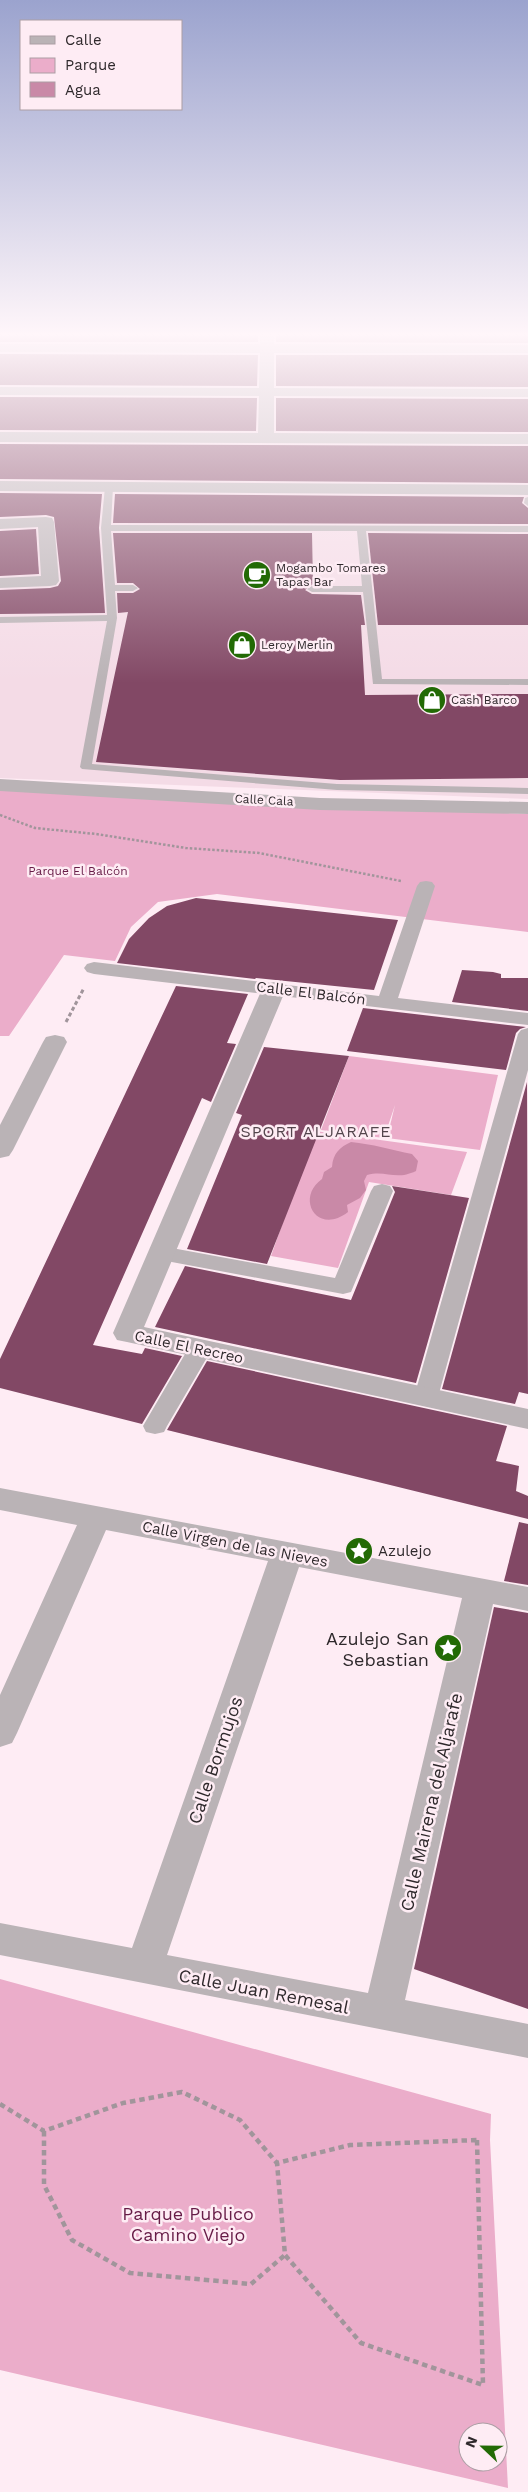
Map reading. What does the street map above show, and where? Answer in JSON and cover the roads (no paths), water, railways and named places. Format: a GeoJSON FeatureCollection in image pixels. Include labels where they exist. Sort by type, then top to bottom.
{"type":"FeatureCollection","features":[{"type":"Feature","properties":{"kind":"street"},"geometry":{"type":"LineString","coordinates":[[0,486],[528,490]]}},
{"type":"Feature","properties":{"kind":"street"},"geometry":{"type":"LineString","coordinates":[[0,524],[46,522],[50,581],[0,583]]}},
{"type":"Feature","properties":{"kind":"street","name":"Calle Cala"},"geometry":{"type":"LineString","coordinates":[[0,785],[320,804],[528,808]]}},
{"type":"Feature","properties":{"kind":"street"},"geometry":{"type":"LineString","coordinates":[[387,1002],[426,886]]}},
{"type":"Feature","properties":{"kind":"street","name":"Calle El Balcón"},"geometry":{"type":"LineString","coordinates":[[94,968],[528,1019]]}},
{"type":"Feature","properties":{"kind":"street","name":"Calle El Recreo"},"geometry":{"type":"LineString","coordinates":[[274,989],[127,1333],[528,1419]]}},
{"type":"Feature","properties":{"kind":"street"},"geometry":{"type":"LineString","coordinates":[[426,1397],[528,1034]]}},
{"type":"Feature","properties":{"kind":"street"},"geometry":{"type":"LineString","coordinates":[[0,1150],[55,1042]]}},
{"type":"Feature","properties":{"kind":"street"},"geometry":{"type":"LineString","coordinates":[[161,1253],[343,1287],[382,1191]]}},
{"type":"Feature","properties":{"kind":"street"},"geometry":{"type":"LineString","coordinates":[[155,1426],[200,1349]]}},
{"type":"Feature","properties":{"kind":"street","name":"Calle Virgen de las Nieves"},"geometry":{"type":"LineString","coordinates":[[0,1499],[528,1599]]}},
{"type":"Feature","properties":{"kind":"street"},"geometry":{"type":"LineString","coordinates":[[0,1733],[96,1517]]}},
{"type":"Feature","properties":{"kind":"street","name":"Calle Bormujos"},"geometry":{"type":"LineString","coordinates":[[144,1967],[286,1554]]}},
{"type":"Feature","properties":{"kind":"street","name":"Calle Mairena del Aljarafe"},"geometry":{"type":"LineString","coordinates":[[382,2014],[480,1590]]}},
{"type":"Feature","properties":{"kind":"street","name":"Calle Juan Remesal"},"geometry":{"type":"LineString","coordinates":[[0,1939],[528,2041]]}},
{"type":"Feature","properties":{"kind":"lane"},"geometry":{"type":"LineString","coordinates":[[109,486],[106,528],[112,618],[86,767],[337,787],[528,791]]}},
{"type":"Feature","properties":{"kind":"lane"},"geometry":{"type":"LineString","coordinates":[[106,528],[528,529]]}},
{"type":"Feature","properties":{"kind":"lane"},"geometry":{"type":"LineString","coordinates":[[361,529],[377,682],[528,682]]}},
{"type":"Feature","properties":{"kind":"lane"},"geometry":{"type":"LineString","coordinates":[[110,588],[133,588]]}},
{"type":"Feature","properties":{"kind":"lane"},"geometry":{"type":"LineString","coordinates":[[312,589],[366,588]]}},
{"type":"Feature","properties":{"kind":"lane"},"geometry":{"type":"LineString","coordinates":[[0,620],[112,618]]}},
{"type":"Feature","properties":{"kind":"water"},"geometry":{"type":"Polygon","coordinates":[[[351,1142],[412,1154],[418,1161],[416,1171],[402,1175],[367,1175],[364,1181],[366,1190],[360,1198],[347,1205],[348,1212],[337,1218],[327,1220],[313,1212],[310,1196],[314,1187],[322,1179],[324,1172],[332,1167],[338,1151],[351,1142]]]}},
{"type":"Feature","properties":{"kind":"place","name":"Mogambo Tomares Tapas Bar"},"geometry":{"type":"Point","coordinates":[257,575]}},
{"type":"Feature","properties":{"kind":"place","name":"Leroy Merlin"},"geometry":{"type":"Point","coordinates":[242,645]}},
{"type":"Feature","properties":{"kind":"place","name":"Cash Barco"},"geometry":{"type":"Point","coordinates":[432,700]}},
{"type":"Feature","properties":{"kind":"place","name":"Azulejo"},"geometry":{"type":"Point","coordinates":[359,1551]}},
{"type":"Feature","properties":{"kind":"place","name":"Azulejo San Sebastian"},"geometry":{"type":"Point","coordinates":[448,1648]}},
{"type":"Feature","properties":{"kind":"district","name":"SPORT ALJARAFE"},"geometry":{"type":"Point","coordinates":[316,1131]}},
{"type":"Feature","properties":{"kind":"park label","name":"Parque El Balcón"},"geometry":{"type":"Point","coordinates":[78,871]}},
{"type":"Feature","properties":{"kind":"park label","name":"Parque Publico Camino Viejo"},"geometry":{"type":"Point","coordinates":[188,2223]}}]}
